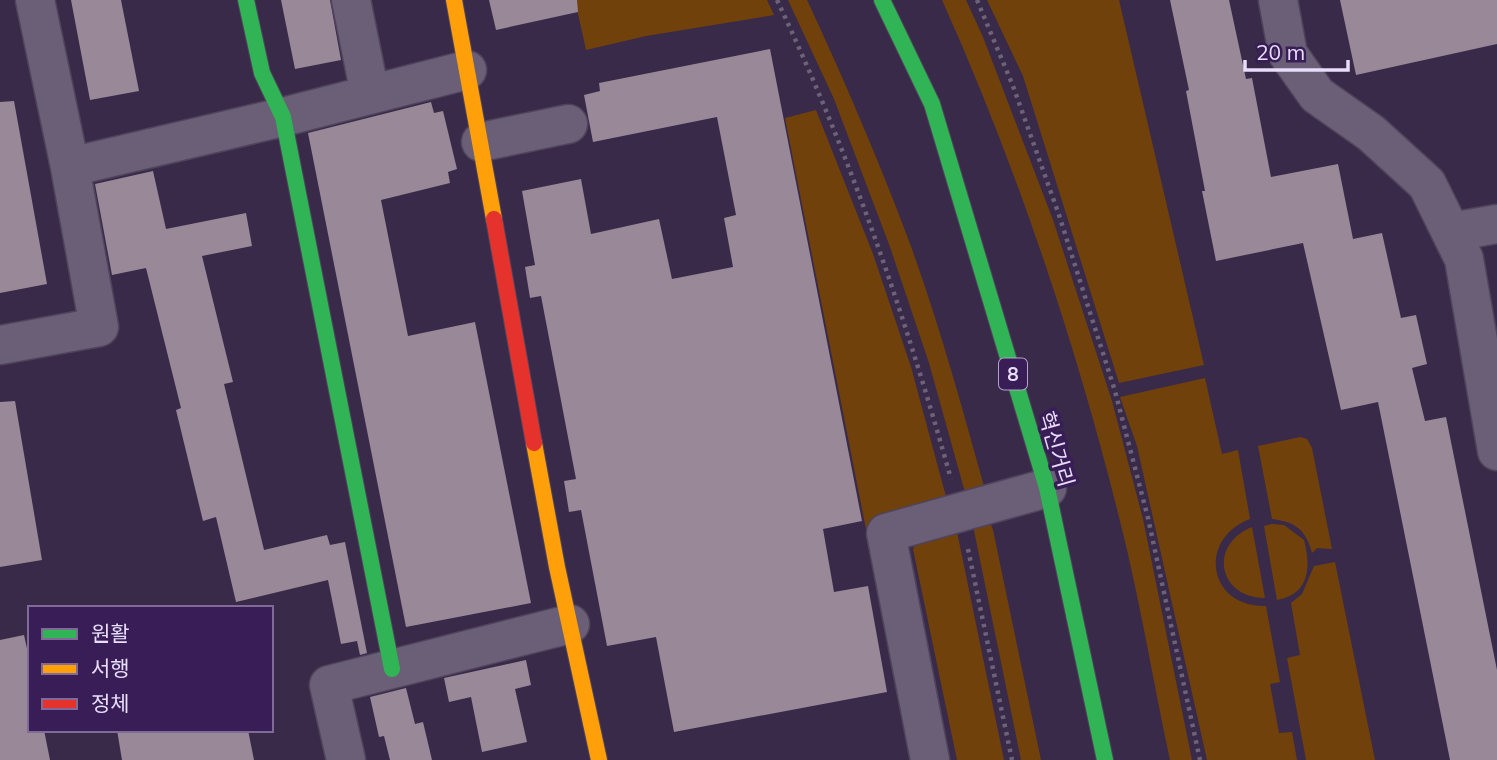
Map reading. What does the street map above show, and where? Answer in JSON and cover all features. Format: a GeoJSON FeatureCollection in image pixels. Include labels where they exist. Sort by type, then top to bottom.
{"type":"FeatureCollection","features":[{"type":"Feature","properties":{"kind":"street"},"geometry":{"type":"LineString","coordinates":[[0,345],[99,327],[70,167],[35,0]]}},
{"type":"Feature","properties":{"kind":"street"},"geometry":{"type":"LineString","coordinates":[[246,0],[262,73],[283,117],[392,670]]}},
{"type":"Feature","properties":{"kind":"street"},"geometry":{"type":"LineString","coordinates":[[351,0],[370,94]]}},
{"type":"Feature","properties":{"kind":"street"},"geometry":{"type":"LineString","coordinates":[[454,0],[557,567],[599,760]]}},
{"type":"Feature","properties":{"kind":"street","name":"혁신거리"},"geometry":{"type":"LineString","coordinates":[[881,0],[932,104],[1047,488],[1105,760]]}},
{"type":"Feature","properties":{"kind":"street"},"geometry":{"type":"LineString","coordinates":[[1278,0],[1289,54],[1317,95],[1371,133],[1427,184],[1464,258],[1497,451]]}},
{"type":"Feature","properties":{"kind":"street"},"geometry":{"type":"LineString","coordinates":[[70,167],[467,70]]}},
{"type":"Feature","properties":{"kind":"street"},"geometry":{"type":"LineString","coordinates":[[481,142],[568,124]]}},
{"type":"Feature","properties":{"kind":"street"},"geometry":{"type":"LineString","coordinates":[[1451,232],[1497,224]]}},
{"type":"Feature","properties":{"kind":"street"},"geometry":{"type":"LineString","coordinates":[[930,760],[886,533],[1047,488]]}},
{"type":"Feature","properties":{"kind":"street"},"geometry":{"type":"LineString","coordinates":[[346,760],[329,685],[570,624]]}},
{"type":"Feature","properties":{"kind":"path"},"geometry":{"type":"LineString","coordinates":[[777,0],[822,103],[881,252],[919,365],[960,512],[1012,760]]}},
{"type":"Feature","properties":{"kind":"path"},"geometry":{"type":"LineString","coordinates":[[977,0],[1013,86],[1059,215],[1115,391],[1148,518],[1200,760]]}},
{"type":"Feature","properties":{"kind":"shaded area"},"geometry":{"type":"Polygon","coordinates":[[[575,0],[767,0],[774,15],[646,36],[586,50],[575,0]]]}},
{"type":"Feature","properties":{"kind":"shaded area"},"geometry":{"type":"Polygon","coordinates":[[[788,0],[807,0],[885,180],[930,303],[985,490],[966,496],[929,363],[890,247],[834,99],[788,0]]]}},
{"type":"Feature","properties":{"kind":"shaded area"},"geometry":{"type":"Polygon","coordinates":[[[942,0],[966,0],[983,37],[1053,220],[1112,401],[1143,519],[1192,760],[1170,760],[1127,551],[1084,388],[1020,192],[942,0]]]}},
{"type":"Feature","properties":{"kind":"shaded area"},"geometry":{"type":"Polygon","coordinates":[[[987,0],[1119,0],[1204,365],[1119,383],[1023,76],[987,0]]]}},
{"type":"Feature","properties":{"kind":"shaded area"},"geometry":{"type":"Polygon","coordinates":[[[816,110],[873,254],[911,367],[948,504],[866,529],[785,118],[816,110]]]}},
{"type":"Feature","properties":{"kind":"shaded area"},"geometry":{"type":"Polygon","coordinates":[[[1205,378],[1222,454],[1238,450],[1250,519],[1233,529],[1222,541],[1216,556],[1216,571],[1221,585],[1232,596],[1246,604],[1266,606],[1280,682],[1270,684],[1279,733],[1292,732],[1297,760],[1207,760],[1137,446],[1120,397],[1205,378]]]}},
{"type":"Feature","properties":{"kind":"shaded area"},"geometry":{"type":"Polygon","coordinates":[[[1300,437],[1307,439],[1312,448],[1332,549],[1317,548],[1312,553],[1307,538],[1299,528],[1288,522],[1272,519],[1258,446],[1300,437]]]}},
{"type":"Feature","properties":{"kind":"shaded area"},"geometry":{"type":"Polygon","coordinates":[[[971,516],[990,522],[993,530],[1041,760],[1021,760],[971,516]]]}},
{"type":"Feature","properties":{"kind":"shaded area"},"geometry":{"type":"Polygon","coordinates":[[[955,522],[1004,760],[957,760],[913,549],[918,538],[955,522]]]}},
{"type":"Feature","properties":{"kind":"shaded area"},"geometry":{"type":"Polygon","coordinates":[[[1284,525],[1304,540],[1307,560],[1302,585],[1288,597],[1277,600],[1264,526],[1284,525]]]}},
{"type":"Feature","properties":{"kind":"shaded area"},"geometry":{"type":"Polygon","coordinates":[[[1252,527],[1265,598],[1249,596],[1237,589],[1224,569],[1224,557],[1229,546],[1238,535],[1252,527]]]}},
{"type":"Feature","properties":{"kind":"shaded area"},"geometry":{"type":"Polygon","coordinates":[[[1335,562],[1375,760],[1306,760],[1287,658],[1300,655],[1291,603],[1302,594],[1314,566],[1335,562]]]}},
{"type":"Feature","properties":{"kind":"building"},"geometry":{"type":"Polygon","coordinates":[[[71,0],[121,0],[139,91],[90,100],[71,0]]]}},
{"type":"Feature","properties":{"kind":"building"},"geometry":{"type":"Polygon","coordinates":[[[281,0],[330,0],[341,60],[295,69],[281,0]]]}},
{"type":"Feature","properties":{"kind":"building"},"geometry":{"type":"Polygon","coordinates":[[[489,0],[577,0],[578,12],[496,30],[489,0]]]}},
{"type":"Feature","properties":{"kind":"building"},"geometry":{"type":"Polygon","coordinates":[[[1170,0],[1229,0],[1246,79],[1252,78],[1271,177],[1338,164],[1353,239],[1382,233],[1401,318],[1416,315],[1427,364],[1412,368],[1425,421],[1446,417],[1497,670],[1497,760],[1450,760],[1378,402],[1341,410],[1303,243],[1216,261],[1186,91],[1189,90],[1170,0]]]}},
{"type":"Feature","properties":{"kind":"building"},"geometry":{"type":"Polygon","coordinates":[[[1340,0],[1497,0],[1497,44],[1356,75],[1340,0]]]}},
{"type":"Feature","properties":{"kind":"building"},"geometry":{"type":"Polygon","coordinates":[[[770,49],[862,521],[823,529],[834,592],[868,586],[887,692],[674,732],[656,637],[607,646],[581,510],[569,512],[564,481],[576,479],[541,296],[530,298],[525,267],[535,265],[522,191],[581,179],[591,234],[659,219],[672,279],[733,267],[724,218],[736,215],[717,117],[593,142],[584,95],[600,91],[599,83],[770,49]]]}},
{"type":"Feature","properties":{"kind":"building"},"geometry":{"type":"Polygon","coordinates":[[[14,101],[47,284],[0,293],[0,102],[14,101]]]}},
{"type":"Feature","properties":{"kind":"building"},"geometry":{"type":"Polygon","coordinates":[[[431,102],[434,113],[443,111],[457,169],[448,172],[450,183],[381,200],[408,336],[475,322],[531,603],[406,627],[308,133],[431,102]]]}},
{"type":"Feature","properties":{"kind":"building"},"geometry":{"type":"Polygon","coordinates":[[[153,171],[166,229],[246,213],[252,246],[202,256],[233,382],[224,384],[264,550],[327,535],[330,545],[345,542],[367,653],[360,655],[357,641],[341,644],[328,580],[236,602],[216,517],[203,521],[176,410],[181,408],[146,268],[112,275],[95,184],[153,171]]]}},
{"type":"Feature","properties":{"kind":"building"},"geometry":{"type":"Polygon","coordinates":[[[15,401],[42,560],[0,567],[0,402],[15,401]]]}},
{"type":"Feature","properties":{"kind":"building"},"geometry":{"type":"Polygon","coordinates":[[[24,635],[28,653],[28,732],[44,732],[50,760],[0,760],[0,640],[24,635]]]}},
{"type":"Feature","properties":{"kind":"building"},"geometry":{"type":"Polygon","coordinates":[[[526,660],[531,685],[515,689],[527,742],[482,752],[471,697],[449,702],[444,678],[526,660]]]}},
{"type":"Feature","properties":{"kind":"building"},"geometry":{"type":"Polygon","coordinates":[[[406,688],[415,724],[423,722],[432,760],[390,760],[384,736],[379,737],[370,697],[406,688]]]}},
{"type":"Feature","properties":{"kind":"building"},"geometry":{"type":"Polygon","coordinates":[[[117,732],[248,732],[254,760],[122,760],[117,732]]]}},
{"type":"Feature","properties":{"kind":"traffic: fast"},"geometry":{"type":"LineString","coordinates":[[246,0],[262,73],[283,117],[392,669]]}},
{"type":"Feature","properties":{"kind":"traffic: fast"},"geometry":{"type":"LineString","coordinates":[[882,0],[932,104],[1047,488],[1105,760]]}},
{"type":"Feature","properties":{"kind":"traffic: slow"},"geometry":{"type":"LineString","coordinates":[[454,0],[494,219]]}},
{"type":"Feature","properties":{"kind":"traffic: slow"},"geometry":{"type":"LineString","coordinates":[[534,443],[557,567],[599,760]]}},
{"type":"Feature","properties":{"kind":"traffic: jam"},"geometry":{"type":"LineString","coordinates":[[494,219],[534,443]]}}]}
